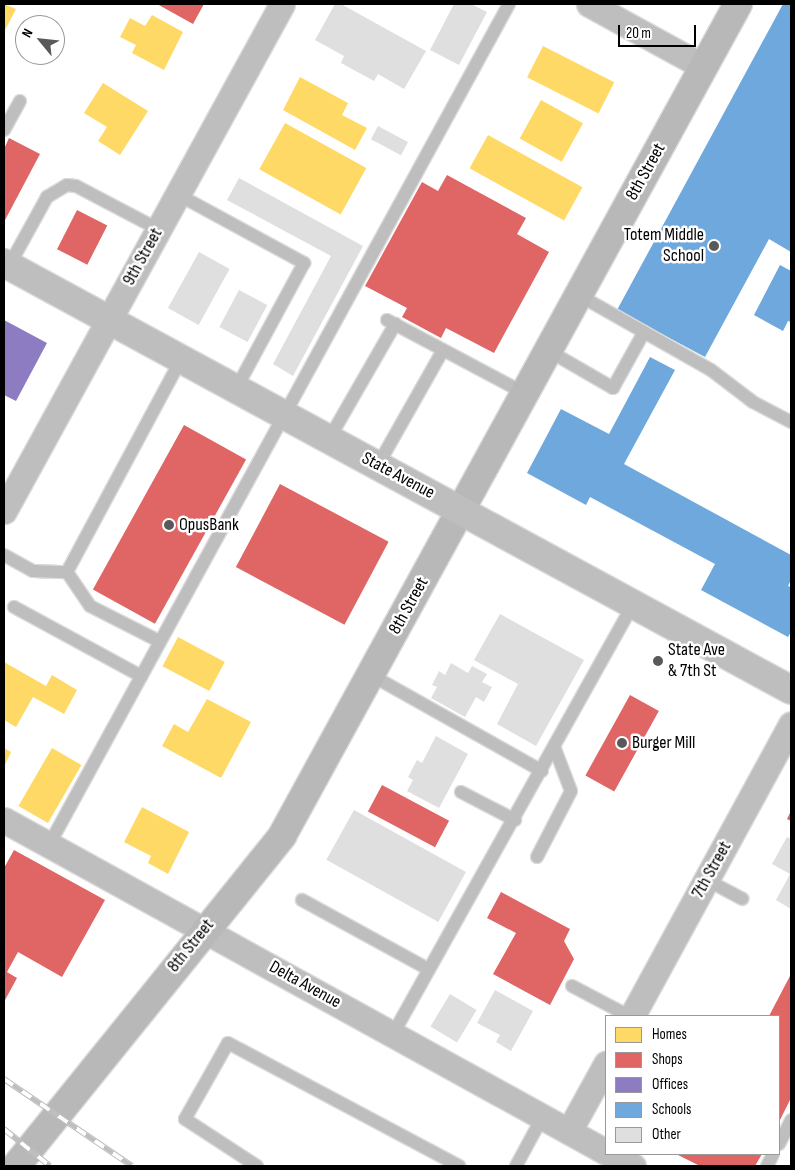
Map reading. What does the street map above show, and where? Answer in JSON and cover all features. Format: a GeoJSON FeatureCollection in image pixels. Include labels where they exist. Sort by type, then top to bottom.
{"type":"FeatureCollection","features":[{"type":"Feature","properties":{"kind":"main road","name":"State Avenue"},"geometry":{"type":"LineString","coordinates":[[6,265],[791,690]]}},
{"type":"Feature","properties":{"kind":"street","name":"9th Street"},"geometry":{"type":"LineString","coordinates":[[4,510],[282,4]]}},
{"type":"Feature","properties":{"kind":"street"},"geometry":{"type":"LineString","coordinates":[[589,4],[704,67]]}},
{"type":"Feature","properties":{"kind":"street","name":"8th Street"},"geometry":{"type":"LineString","coordinates":[[16,1166],[204,930],[282,836],[462,511],[738,4]]}},
{"type":"Feature","properties":{"kind":"street","name":"7th Street"},"geometry":{"type":"LineString","coordinates":[[632,1015],[791,724]]}},
{"type":"Feature","properties":{"kind":"street","name":"Delta Avenue"},"geometry":{"type":"LineString","coordinates":[[4,820],[605,1151]]}},
{"type":"Feature","properties":{"kind":"street"},"geometry":{"type":"LineString","coordinates":[[569,1131],[605,1066]]}},
{"type":"Feature","properties":{"kind":"street"},"geometry":{"type":"LineString","coordinates":[[612,1155],[633,1166]]}},
{"type":"Feature","properties":{"kind":"lane"},"geometry":{"type":"LineString","coordinates":[[49,845],[188,588],[201,546],[243,472],[259,458],[509,4]]}},
{"type":"Feature","properties":{"kind":"lane"},"geometry":{"type":"LineString","coordinates":[[4,130],[20,101]]}},
{"type":"Feature","properties":{"kind":"lane"},"geometry":{"type":"LineString","coordinates":[[6,265],[47,197],[67,185],[83,189],[158,229]]}},
{"type":"Feature","properties":{"kind":"lane"},"geometry":{"type":"LineString","coordinates":[[177,194],[304,263],[236,389]]}},
{"type":"Feature","properties":{"kind":"lane"},"geometry":{"type":"LineString","coordinates":[[579,295],[711,370],[753,402],[791,422]]}},
{"type":"Feature","properties":{"kind":"lane"},"geometry":{"type":"LineString","coordinates":[[329,439],[391,322],[526,394]]}},
{"type":"Feature","properties":{"kind":"lane"},"geometry":{"type":"LineString","coordinates":[[549,351],[613,388],[644,332]]}},
{"type":"Feature","properties":{"kind":"lane"},"geometry":{"type":"LineString","coordinates":[[378,465],[443,350]]}},
{"type":"Feature","properties":{"kind":"lane"},"geometry":{"type":"LineString","coordinates":[[67,572],[181,359]]}},
{"type":"Feature","properties":{"kind":"lane"},"geometry":{"type":"LineString","coordinates":[[4,555],[33,571],[67,572]]}},
{"type":"Feature","properties":{"kind":"lane"},"geometry":{"type":"LineString","coordinates":[[67,572],[90,606],[160,641]]}},
{"type":"Feature","properties":{"kind":"lane"},"geometry":{"type":"LineString","coordinates":[[393,1034],[428,969],[515,820],[633,604]]}},
{"type":"Feature","properties":{"kind":"lane"},"geometry":{"type":"LineString","coordinates":[[14,607],[141,676]]}},
{"type":"Feature","properties":{"kind":"lane"},"geometry":{"type":"LineString","coordinates":[[371,675],[542,771]]}},
{"type":"Feature","properties":{"kind":"lane"},"geometry":{"type":"LineString","coordinates":[[537,857],[571,791],[554,749]]}},
{"type":"Feature","properties":{"kind":"lane"},"geometry":{"type":"LineString","coordinates":[[461,792],[515,820]]}},
{"type":"Feature","properties":{"kind":"lane"},"geometry":{"type":"LineString","coordinates":[[707,880],[742,899]]}},
{"type":"Feature","properties":{"kind":"lane"},"geometry":{"type":"LineString","coordinates":[[302,900],[428,969]]}},
{"type":"Feature","properties":{"kind":"lane"},"geometry":{"type":"LineString","coordinates":[[572,986],[629,1015]]}},
{"type":"Feature","properties":{"kind":"lane"},"geometry":{"type":"LineString","coordinates":[[257,1166],[185,1119],[228,1043],[459,1166]]}},
{"type":"Feature","properties":{"kind":"lane"},"geometry":{"type":"LineString","coordinates":[[516,1166],[543,1116]]}},
{"type":"Feature","properties":{"kind":"lane"},"geometry":{"type":"LineString","coordinates":[[780,1142],[791,1120]]}},
{"type":"Feature","properties":{"kind":"lane"},"geometry":{"type":"LineString","coordinates":[[767,1166],[773,1155]]}},
{"type":"Feature","properties":{"kind":"building: Homes"},"geometry":{"type":"Polygon","coordinates":[[[4,4],[16,9],[4,32],[4,4]]]}},
{"type":"Feature","properties":{"kind":"building: Homes"},"geometry":{"type":"Polygon","coordinates":[[[152,15],[183,32],[164,70],[132,53],[136,45],[120,37],[130,18],[145,26],[152,15]]]}},
{"type":"Feature","properties":{"kind":"building: Homes"},"geometry":{"type":"Polygon","coordinates":[[[543,46],[614,82],[598,114],[527,77],[543,46]]]}},
{"type":"Feature","properties":{"kind":"building: Homes"},"geometry":{"type":"Polygon","coordinates":[[[300,77],[348,103],[342,115],[367,128],[355,150],[283,110],[300,77]]]}},
{"type":"Feature","properties":{"kind":"building: Homes"},"geometry":{"type":"Polygon","coordinates":[[[103,83],[148,111],[120,155],[98,141],[107,127],[84,113],[103,83]]]}},
{"type":"Feature","properties":{"kind":"building: Homes"},"geometry":{"type":"Polygon","coordinates":[[[541,100],[583,123],[562,162],[520,138],[541,100]]]}},
{"type":"Feature","properties":{"kind":"building: Homes"},"geometry":{"type":"Polygon","coordinates":[[[285,123],[366,168],[341,214],[259,169],[285,123]]]}},
{"type":"Feature","properties":{"kind":"building: Homes"},"geometry":{"type":"Polygon","coordinates":[[[488,135],[582,187],[564,221],[470,168],[488,135]]]}},
{"type":"Feature","properties":{"kind":"building: Homes"},"geometry":{"type":"Polygon","coordinates":[[[178,637],[225,662],[209,691],[163,666],[178,637]]]}},
{"type":"Feature","properties":{"kind":"building: Homes"},"geometry":{"type":"Polygon","coordinates":[[[4,662],[46,686],[52,675],[77,690],[64,714],[33,697],[16,727],[4,720],[4,662]]]}},
{"type":"Feature","properties":{"kind":"building: Homes"},"geometry":{"type":"Polygon","coordinates":[[[207,699],[251,722],[221,778],[162,746],[174,724],[188,732],[207,699]]]}},
{"type":"Feature","properties":{"kind":"building: Homes"},"geometry":{"type":"Polygon","coordinates":[[[4,748],[11,752],[4,767],[4,748]]]}},
{"type":"Feature","properties":{"kind":"building: Homes"},"geometry":{"type":"Polygon","coordinates":[[[52,748],[81,765],[48,823],[18,806],[52,748]]]}},
{"type":"Feature","properties":{"kind":"building: Homes"},"geometry":{"type":"Polygon","coordinates":[[[142,807],[189,832],[168,874],[148,863],[151,856],[124,842],[142,807]]]}},
{"type":"Feature","properties":{"kind":"building: Shops"},"geometry":{"type":"Polygon","coordinates":[[[157,4],[204,4],[193,24],[157,4]]]}},
{"type":"Feature","properties":{"kind":"building: Shops"},"geometry":{"type":"Polygon","coordinates":[[[9,138],[40,154],[4,222],[4,149],[9,138]]]}},
{"type":"Feature","properties":{"kind":"building: Shops"},"geometry":{"type":"Polygon","coordinates":[[[447,175],[526,218],[517,234],[549,252],[494,353],[446,328],[441,338],[402,317],[407,308],[365,286],[422,182],[438,191],[447,175]]]}},
{"type":"Feature","properties":{"kind":"building: Shops"},"geometry":{"type":"Polygon","coordinates":[[[77,210],[107,225],[87,265],[57,249],[77,210]]]}},
{"type":"Feature","properties":{"kind":"building: Shops","name":"OpusBank"},"geometry":{"type":"Polygon","coordinates":[[[184,425],[246,459],[155,624],[93,589],[184,425]]]}},
{"type":"Feature","properties":{"kind":"building: Shops"},"geometry":{"type":"Polygon","coordinates":[[[280,484],[389,542],[344,625],[236,567],[280,484]]]}},
{"type":"Feature","properties":{"kind":"building: Shops","name":"Burger Mill"},"geometry":{"type":"Polygon","coordinates":[[[630,695],[659,711],[614,791],[585,775],[630,695]]]}},
{"type":"Feature","properties":{"kind":"building: Shops"},"geometry":{"type":"Polygon","coordinates":[[[382,785],[449,821],[435,847],[368,811],[382,785]]]}},
{"type":"Feature","properties":{"kind":"building: Shops"},"geometry":{"type":"Polygon","coordinates":[[[791,811],[791,821],[787,819],[791,811]]]}},
{"type":"Feature","properties":{"kind":"building: Shops"},"geometry":{"type":"Polygon","coordinates":[[[14,850],[105,900],[62,977],[18,952],[7,972],[17,978],[4,1002],[4,868],[14,850]]]}},
{"type":"Feature","properties":{"kind":"building: Shops"},"geometry":{"type":"Polygon","coordinates":[[[501,892],[570,929],[564,941],[574,959],[550,1005],[493,974],[516,933],[487,918],[501,892]]]}},
{"type":"Feature","properties":{"kind":"building: Shops"},"geometry":{"type":"Polygon","coordinates":[[[791,974],[791,1098],[780,1120],[780,1015],[770,1015],[791,974]]]}},
{"type":"Feature","properties":{"kind":"building: Shops"},"geometry":{"type":"Polygon","coordinates":[[[678,1155],[761,1155],[755,1166],[700,1166],[678,1155]]]}},
{"type":"Feature","properties":{"kind":"building: Offices"},"geometry":{"type":"Polygon","coordinates":[[[4,320],[47,343],[16,401],[4,395],[4,320]]]}},
{"type":"Feature","properties":{"kind":"building: Schools"},"geometry":{"type":"Polygon","coordinates":[[[783,4],[791,4],[791,252],[769,239],[705,357],[617,310],[783,4]]]}},
{"type":"Feature","properties":{"kind":"building: Schools"},"geometry":{"type":"Polygon","coordinates":[[[780,265],[791,271],[791,322],[788,321],[783,331],[754,315],[780,265]]]}},
{"type":"Feature","properties":{"kind":"building: Schools"},"geometry":{"type":"Polygon","coordinates":[[[650,357],[675,370],[624,464],[791,555],[791,580],[788,586],[791,587],[791,632],[788,637],[701,590],[715,564],[590,497],[586,505],[527,473],[561,409],[609,434],[650,357]]]}},
{"type":"Feature","properties":{"kind":"building: Other"},"geometry":{"type":"Polygon","coordinates":[[[335,4],[341,4],[426,51],[404,89],[378,74],[374,81],[341,63],[344,56],[315,40],[335,4]]]}},
{"type":"Feature","properties":{"kind":"building: Other"},"geometry":{"type":"Polygon","coordinates":[[[454,4],[471,4],[487,12],[459,65],[430,50],[454,4]]]}},
{"type":"Feature","properties":{"kind":"building: Other"},"geometry":{"type":"Polygon","coordinates":[[[378,126],[408,142],[401,155],[371,139],[378,126]]]}},
{"type":"Feature","properties":{"kind":"building: Other"},"geometry":{"type":"Polygon","coordinates":[[[239,178],[363,246],[293,376],[273,364],[331,256],[227,200],[239,178]]]}},
{"type":"Feature","properties":{"kind":"building: Other"},"geometry":{"type":"Polygon","coordinates":[[[199,252],[230,269],[199,325],[168,308],[199,252]]]}},
{"type":"Feature","properties":{"kind":"building: Other"},"geometry":{"type":"Polygon","coordinates":[[[239,290],[267,305],[248,342],[219,327],[239,290]]]}},
{"type":"Feature","properties":{"kind":"building: Other"},"geometry":{"type":"Polygon","coordinates":[[[500,614],[584,660],[536,746],[497,724],[518,684],[474,660],[500,614]]]}},
{"type":"Feature","properties":{"kind":"building: Other"},"geometry":{"type":"Polygon","coordinates":[[[451,663],[468,673],[472,666],[487,674],[482,682],[492,687],[484,702],[476,697],[465,717],[431,698],[437,687],[432,685],[439,671],[445,675],[451,663]]]}},
{"type":"Feature","properties":{"kind":"building: Other"},"geometry":{"type":"Polygon","coordinates":[[[436,736],[468,754],[439,808],[407,791],[413,780],[408,777],[417,760],[422,763],[436,736]]]}},
{"type":"Feature","properties":{"kind":"building: Other"},"geometry":{"type":"Polygon","coordinates":[[[354,810],[466,872],[438,922],[326,860],[354,810]]]}},
{"type":"Feature","properties":{"kind":"building: Other"},"geometry":{"type":"Polygon","coordinates":[[[787,837],[791,839],[791,909],[776,900],[790,874],[772,864],[787,837]]]}},
{"type":"Feature","properties":{"kind":"building: Other"},"geometry":{"type":"Polygon","coordinates":[[[495,990],[533,1011],[511,1051],[496,1042],[500,1035],[477,1023],[495,990]]]}},
{"type":"Feature","properties":{"kind":"building: Other"},"geometry":{"type":"Polygon","coordinates":[[[450,994],[477,1010],[457,1043],[430,1027],[450,994]]]}},
{"type":"Feature","properties":{"kind":"railway"},"geometry":{"type":"LineString","coordinates":[[4,1079],[132,1166]]}},
{"type":"Feature","properties":{"kind":"railway"},"geometry":{"type":"LineString","coordinates":[[4,1129],[50,1166]]}},
{"type":"Feature","properties":{"kind":"place","name":"Totem Middle School"},"geometry":{"type":"Point","coordinates":[714,246]}},
{"type":"Feature","properties":{"kind":"place","name":"OpusBank"},"geometry":{"type":"Point","coordinates":[169,525]}},
{"type":"Feature","properties":{"kind":"place","name":"State Ave & 7th St"},"geometry":{"type":"Point","coordinates":[658,661]}},
{"type":"Feature","properties":{"kind":"place","name":"Burger Mill"},"geometry":{"type":"Point","coordinates":[622,743]}}]}
